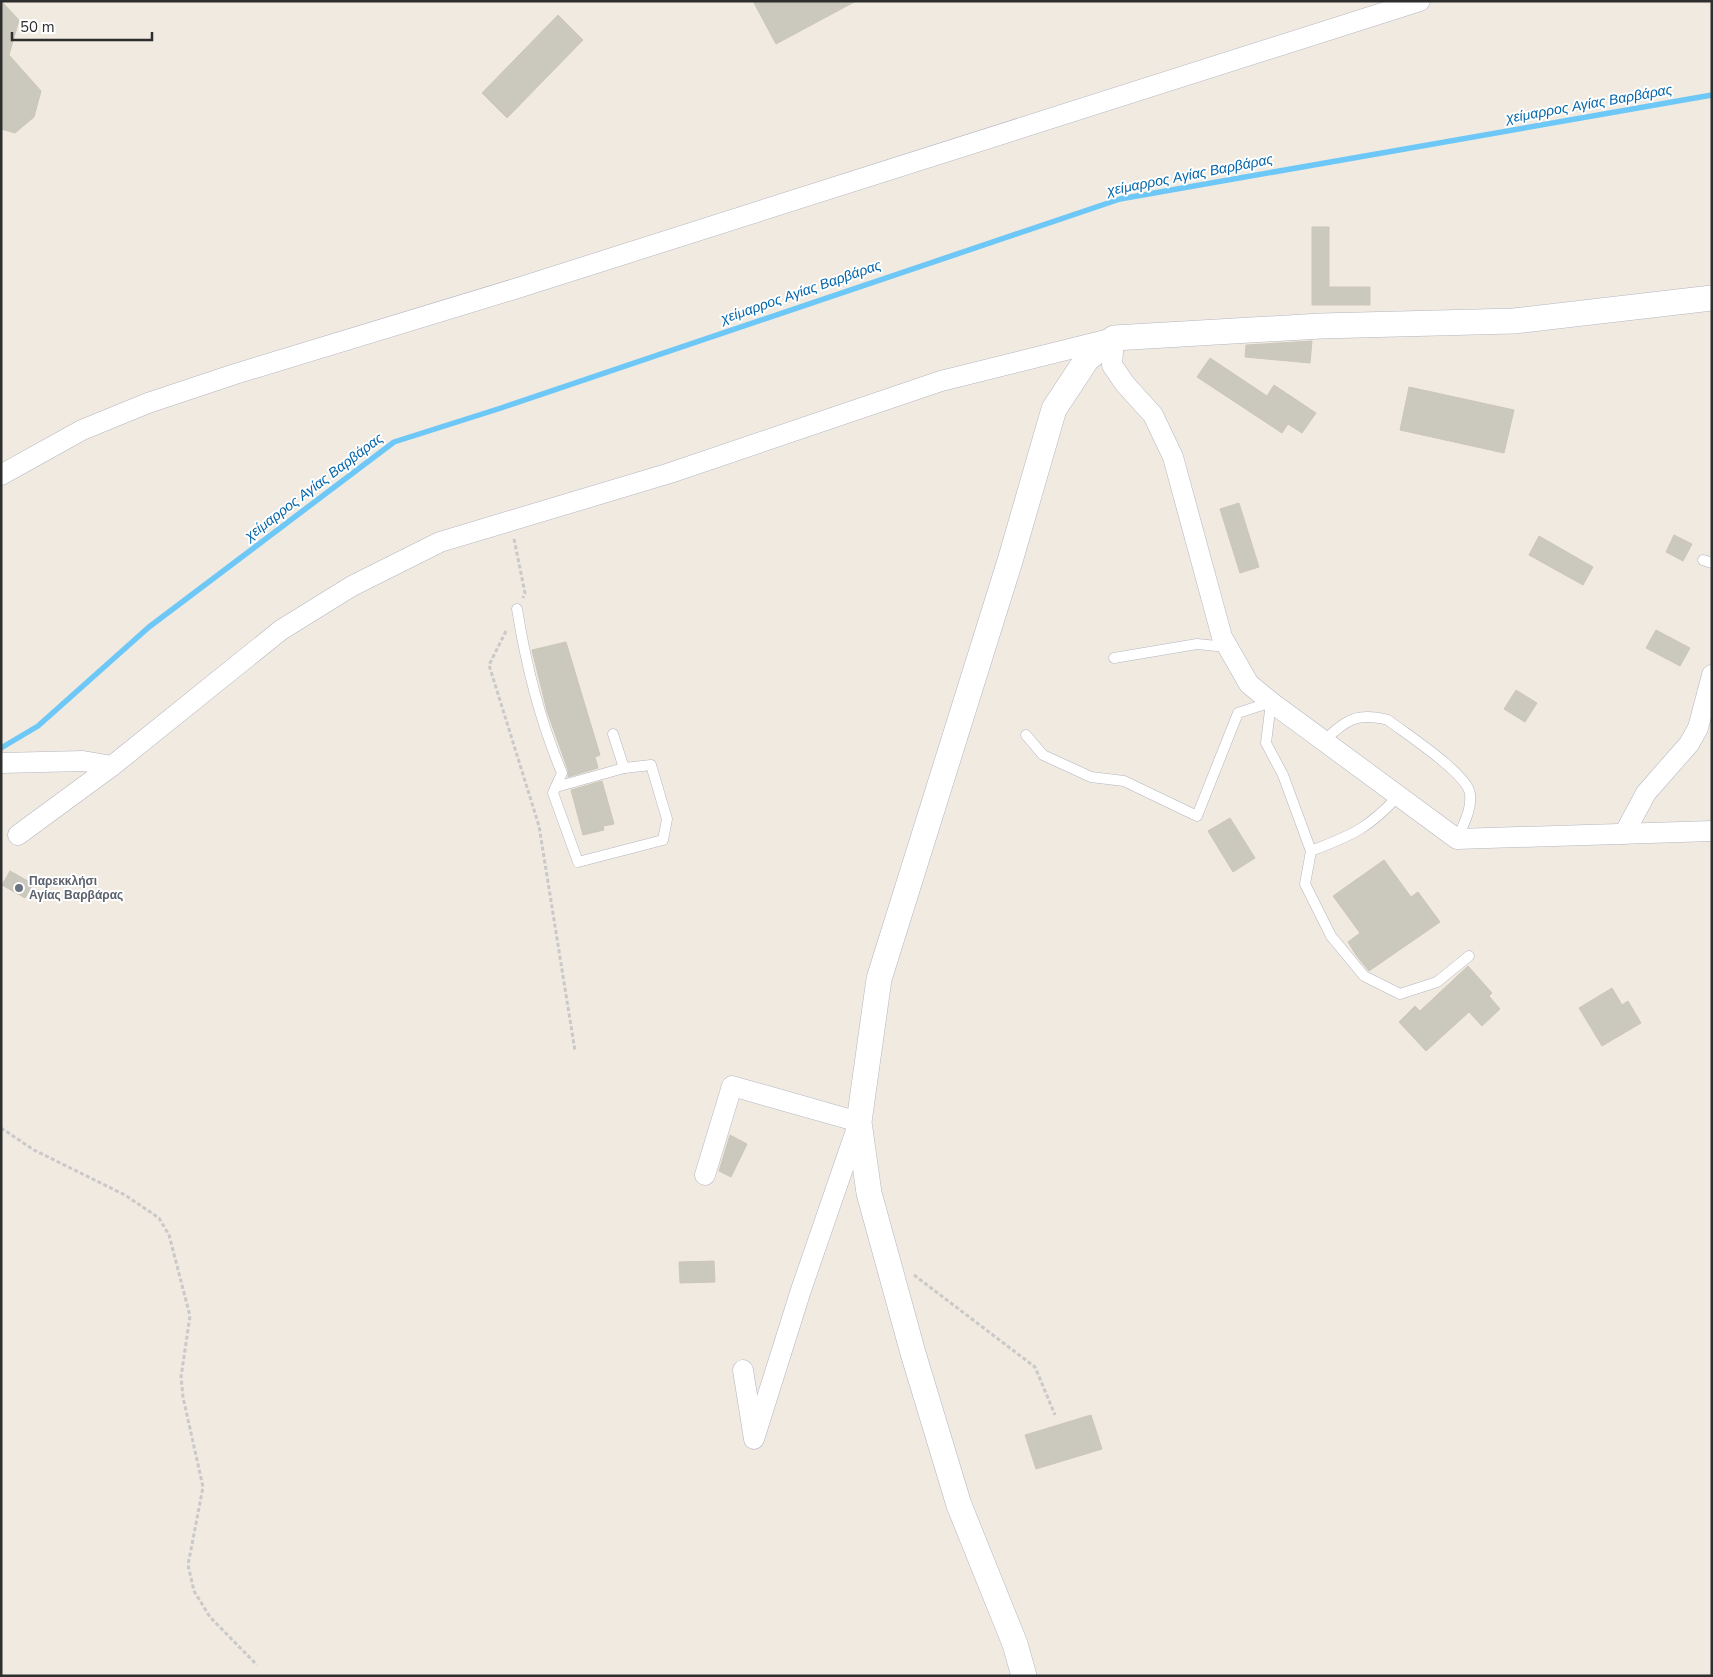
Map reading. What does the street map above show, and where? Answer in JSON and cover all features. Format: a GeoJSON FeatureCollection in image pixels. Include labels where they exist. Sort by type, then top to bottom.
{"type":"FeatureCollection","features":[{"type":"Feature","properties":{"kind":"street"},"geometry":{"type":"LineString","coordinates":[[1,475],[82,430],[148,404],[235,374],[521,287],[1420,1]]}},
{"type":"Feature","properties":{"kind":"street"},"geometry":{"type":"LineString","coordinates":[[18,835],[112,766],[202,691],[280,630],[336,596],[440,542],[670,473],[941,382],[1114,338],[1321,326],[1514,321],[1712,298]]}},
{"type":"Feature","properties":{"kind":"street"},"geometry":{"type":"LineString","coordinates":[[1114,338],[1112,365],[1125,384],[1153,415],[1173,457],[1222,638],[1250,684],[1271,702],[1457,839],[1712,831]]}},
{"type":"Feature","properties":{"kind":"street"},"geometry":{"type":"LineString","coordinates":[[743,1370],[754,1439],[801,1290],[859,1122],[879,979],[1010,561],[1054,409],[1087,359],[1114,338]]}},
{"type":"Feature","properties":{"kind":"street"},"geometry":{"type":"LineString","coordinates":[[1624,834],[1646,793],[1689,744],[1698,728],[1712,675]]}},
{"type":"Feature","properties":{"kind":"street"},"geometry":{"type":"LineString","coordinates":[[1,763],[83,761],[112,766]]}},
{"type":"Feature","properties":{"kind":"street"},"geometry":{"type":"LineString","coordinates":[[705,1176],[732,1086],[859,1122]]}},
{"type":"Feature","properties":{"kind":"street"},"geometry":{"type":"LineString","coordinates":[[859,1122],[869,1193],[959,1505],[1015,1644],[1024,1676]]}},
{"type":"Feature","properties":{"kind":"lane"},"geometry":{"type":"LineString","coordinates":[[517,609],[524,652],[553,750],[562,773],[553,793],[578,862],[663,840],[667,819],[651,765],[624,768],[556,787]]}},
{"type":"Feature","properties":{"kind":"lane"},"geometry":{"type":"LineString","coordinates":[[1114,658],[1197,644],[1227,647]]}},
{"type":"Feature","properties":{"kind":"lane"},"geometry":{"type":"LineString","coordinates":[[1026,735],[1043,755],[1091,777],[1124,781],[1197,816],[1238,713],[1271,702],[1266,743],[1282,775],[1311,851],[1305,884],[1331,936],[1364,976],[1400,994],[1437,982],[1469,956]]}},
{"type":"Feature","properties":{"kind":"lane"},"geometry":{"type":"LineString","coordinates":[[1324,741],[1341,724],[1355,718],[1375,717],[1388,720],[1461,775],[1470,793],[1470,809],[1457,839]]}},
{"type":"Feature","properties":{"kind":"lane"},"geometry":{"type":"LineString","coordinates":[[613,734],[624,768]]}},
{"type":"Feature","properties":{"kind":"lane"},"geometry":{"type":"LineString","coordinates":[[1311,851],[1355,834],[1379,817],[1398,796]]}},
{"type":"Feature","properties":{"kind":"path"},"geometry":{"type":"LineString","coordinates":[[510,522],[525,593],[490,665],[539,826],[575,1051]]}},
{"type":"Feature","properties":{"kind":"path"},"geometry":{"type":"LineString","coordinates":[[1,1128],[34,1150],[126,1195],[160,1218],[169,1236],[190,1316],[181,1376],[183,1397],[203,1487],[188,1565],[194,1591],[210,1617],[257,1665]]}},
{"type":"Feature","properties":{"kind":"path"},"geometry":{"type":"LineString","coordinates":[[886,1254],[1035,1366],[1055,1415]]}},
{"type":"Feature","properties":{"kind":"building"},"geometry":{"type":"Polygon","coordinates":[[[1,1],[19,20],[9,55],[41,91],[34,117],[15,133],[1,129],[1,1]]]}},
{"type":"Feature","properties":{"kind":"building"},"geometry":{"type":"Polygon","coordinates":[[[753,1],[856,1],[776,44],[753,1]]]}},
{"type":"Feature","properties":{"kind":"building"},"geometry":{"type":"Polygon","coordinates":[[[558,15],[583,40],[507,118],[482,93],[558,15]]]}},
{"type":"Feature","properties":{"kind":"building"},"geometry":{"type":"Polygon","coordinates":[[[1312,227],[1329,227],[1329,287],[1370,287],[1370,305],[1312,305],[1312,227]]]}},
{"type":"Feature","properties":{"kind":"building"},"geometry":{"type":"Polygon","coordinates":[[[1312,341],[1310,363],[1245,357],[1246,345],[1312,341]]]}},
{"type":"Feature","properties":{"kind":"building"},"geometry":{"type":"Polygon","coordinates":[[[1210,358],[1267,396],[1274,385],[1316,413],[1302,433],[1288,424],[1282,433],[1197,377],[1210,358]]]}},
{"type":"Feature","properties":{"kind":"building"},"geometry":{"type":"Polygon","coordinates":[[[1409,387],[1514,410],[1504,453],[1400,430],[1409,387]]]}},
{"type":"Feature","properties":{"kind":"building"},"geometry":{"type":"Polygon","coordinates":[[[1239,503],[1259,567],[1240,573],[1220,509],[1239,503]]]}},
{"type":"Feature","properties":{"kind":"building"},"geometry":{"type":"Polygon","coordinates":[[[1674,535],[1692,544],[1683,561],[1666,552],[1674,535]]]}},
{"type":"Feature","properties":{"kind":"building"},"geometry":{"type":"Polygon","coordinates":[[[1539,536],[1593,567],[1583,585],[1529,555],[1539,536]]]}},
{"type":"Feature","properties":{"kind":"building"},"geometry":{"type":"Polygon","coordinates":[[[1656,630],[1690,648],[1680,666],[1646,648],[1656,630]]]}},
{"type":"Feature","properties":{"kind":"building"},"geometry":{"type":"Polygon","coordinates":[[[566,642],[600,755],[595,757],[598,768],[568,777],[568,770],[547,711],[532,650],[566,642]]]}},
{"type":"Feature","properties":{"kind":"building"},"geometry":{"type":"Polygon","coordinates":[[[1516,690],[1537,703],[1525,722],[1504,709],[1516,690]]]}},
{"type":"Feature","properties":{"kind":"building"},"geometry":{"type":"Polygon","coordinates":[[[602,781],[614,824],[603,826],[604,830],[583,835],[571,790],[602,781]]]}},
{"type":"Feature","properties":{"kind":"building"},"geometry":{"type":"Polygon","coordinates":[[[1230,818],[1255,858],[1233,872],[1208,831],[1230,818]]]}},
{"type":"Feature","properties":{"kind":"building"},"geometry":{"type":"Polygon","coordinates":[[[1384,860],[1411,897],[1418,892],[1440,922],[1369,971],[1348,942],[1360,933],[1333,896],[1384,860]]]}},
{"type":"Feature","properties":{"kind":"building","name":"Παρεκκλήσι Αγίας Βαρβάρας"},"geometry":{"type":"Polygon","coordinates":[[[10,871],[33,884],[25,898],[2,885],[10,871]]]}},
{"type":"Feature","properties":{"kind":"building"},"geometry":{"type":"Polygon","coordinates":[[[1468,966],[1492,993],[1489,996],[1500,1009],[1482,1026],[1469,1012],[1426,1051],[1399,1022],[1415,1006],[1420,1011],[1468,966]]]}},
{"type":"Feature","properties":{"kind":"building"},"geometry":{"type":"Polygon","coordinates":[[[1612,988],[1622,1005],[1628,1001],[1641,1023],[1602,1046],[1579,1008],[1612,988]]]}},
{"type":"Feature","properties":{"kind":"building"},"geometry":{"type":"Polygon","coordinates":[[[730,1135],[747,1144],[731,1177],[719,1171],[730,1135]]]}},
{"type":"Feature","properties":{"kind":"building"},"geometry":{"type":"Polygon","coordinates":[[[714,1261],[715,1282],[680,1283],[679,1262],[714,1261]]]}},
{"type":"Feature","properties":{"kind":"building"},"geometry":{"type":"Polygon","coordinates":[[[1091,1415],[1102,1449],[1036,1469],[1025,1435],[1091,1415]]]}},
{"type":"Feature","properties":{"kind":"waterway","name":"χείμαρρος Αγίας Βαρβάρας"},"geometry":{"type":"LineString","coordinates":[[1,748],[38,726],[149,627],[394,442],[501,408],[1120,199],[1712,95]]}},
{"type":"Feature","properties":{"kind":"place","name":"Παρεκκλήσι Αγίας Βαρβάρας"},"geometry":{"type":"Point","coordinates":[19,888]}}]}
